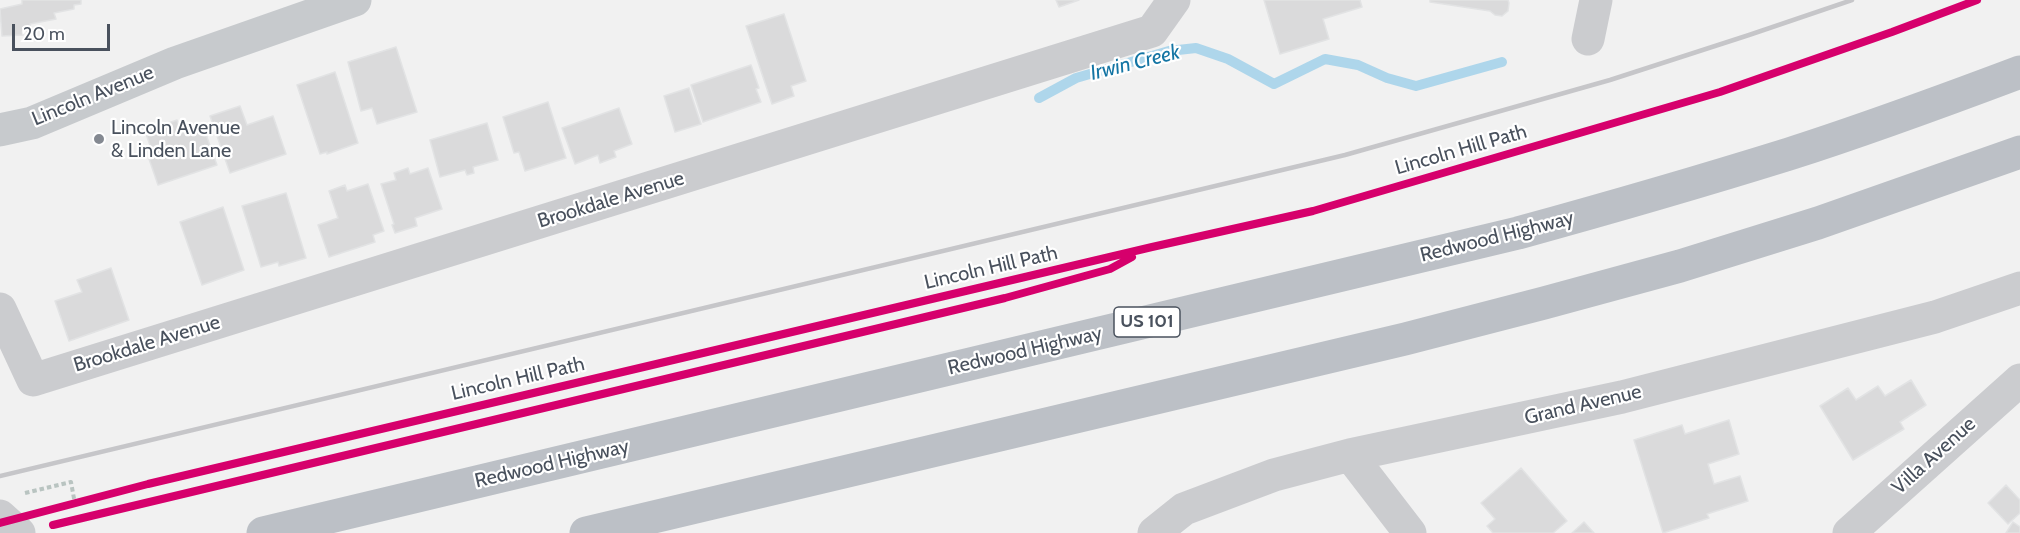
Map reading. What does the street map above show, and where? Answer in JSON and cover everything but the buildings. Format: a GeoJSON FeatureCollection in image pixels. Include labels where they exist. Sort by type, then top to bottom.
{"type":"FeatureCollection","features":[{"type":"Feature","properties":{"kind":"highway","name":"Redwood Highway"},"geometry":{"type":"LineString","coordinates":[[263,533],[1518,233],[1655,195],[1790,153],[1922,109],[2020,72]]}},
{"type":"Feature","properties":{"kind":"highway"},"geometry":{"type":"LineString","coordinates":[[586,533],[1393,342],[1556,300],[1680,266],[1818,223],[2020,152]]}},
{"type":"Feature","properties":{"kind":"main road","name":"Lincoln Avenue"},"geometry":{"type":"LineString","coordinates":[[0,130],[32,123],[175,63],[356,0]]}},
{"type":"Feature","properties":{"kind":"street","name":"Brookdale Avenue"},"geometry":{"type":"LineString","coordinates":[[0,309],[33,380],[1152,31],[1174,0]]}},
{"type":"Feature","properties":{"kind":"street"},"geometry":{"type":"LineString","coordinates":[[1588,39],[1596,0]]}},
{"type":"Feature","properties":{"kind":"street","name":"Grand Avenue"},"geometry":{"type":"LineString","coordinates":[[1154,533],[1184,510],[1274,475],[1350,455],[1622,397],[1935,316],[2020,288]]}},
{"type":"Feature","properties":{"kind":"street","name":"Villa Avenue"},"geometry":{"type":"LineString","coordinates":[[1848,533],[2020,380]]}},
{"type":"Feature","properties":{"kind":"street"},"geometry":{"type":"LineString","coordinates":[[1350,455],[1410,533]]}},
{"type":"Feature","properties":{"kind":"street"},"geometry":{"type":"LineString","coordinates":[[8,506],[19,533]]}},
{"type":"Feature","properties":{"kind":"path"},"geometry":{"type":"LineString","coordinates":[[8,506],[70,482],[72,504],[86,501]]}},
{"type":"Feature","properties":{"kind":"waterway","name":"Irwin Creek"},"geometry":{"type":"LineString","coordinates":[[1039,98],[1076,78],[1169,51],[1196,48],[1228,59],[1274,84],[1325,59],[1358,65],[1387,78],[1416,86],[1502,62]]}},
{"type":"Feature","properties":{"kind":"railway"},"geometry":{"type":"LineString","coordinates":[[0,476],[1345,155],[1610,80],[1852,0]]}},
{"type":"Feature","properties":{"kind":"cycle path","name":"Lincoln Hill Path"},"geometry":{"type":"LineString","coordinates":[[0,523],[148,484],[1313,211],[1720,92],[1977,0]]}},
{"type":"Feature","properties":{"kind":"cycle path"},"geometry":{"type":"LineString","coordinates":[[53,525],[1005,298],[1110,269],[1132,257]]}},
{"type":"Feature","properties":{"kind":"place","name":"Lincoln Avenue & Linden Lane"},"geometry":{"type":"Point","coordinates":[99,139]}}]}
